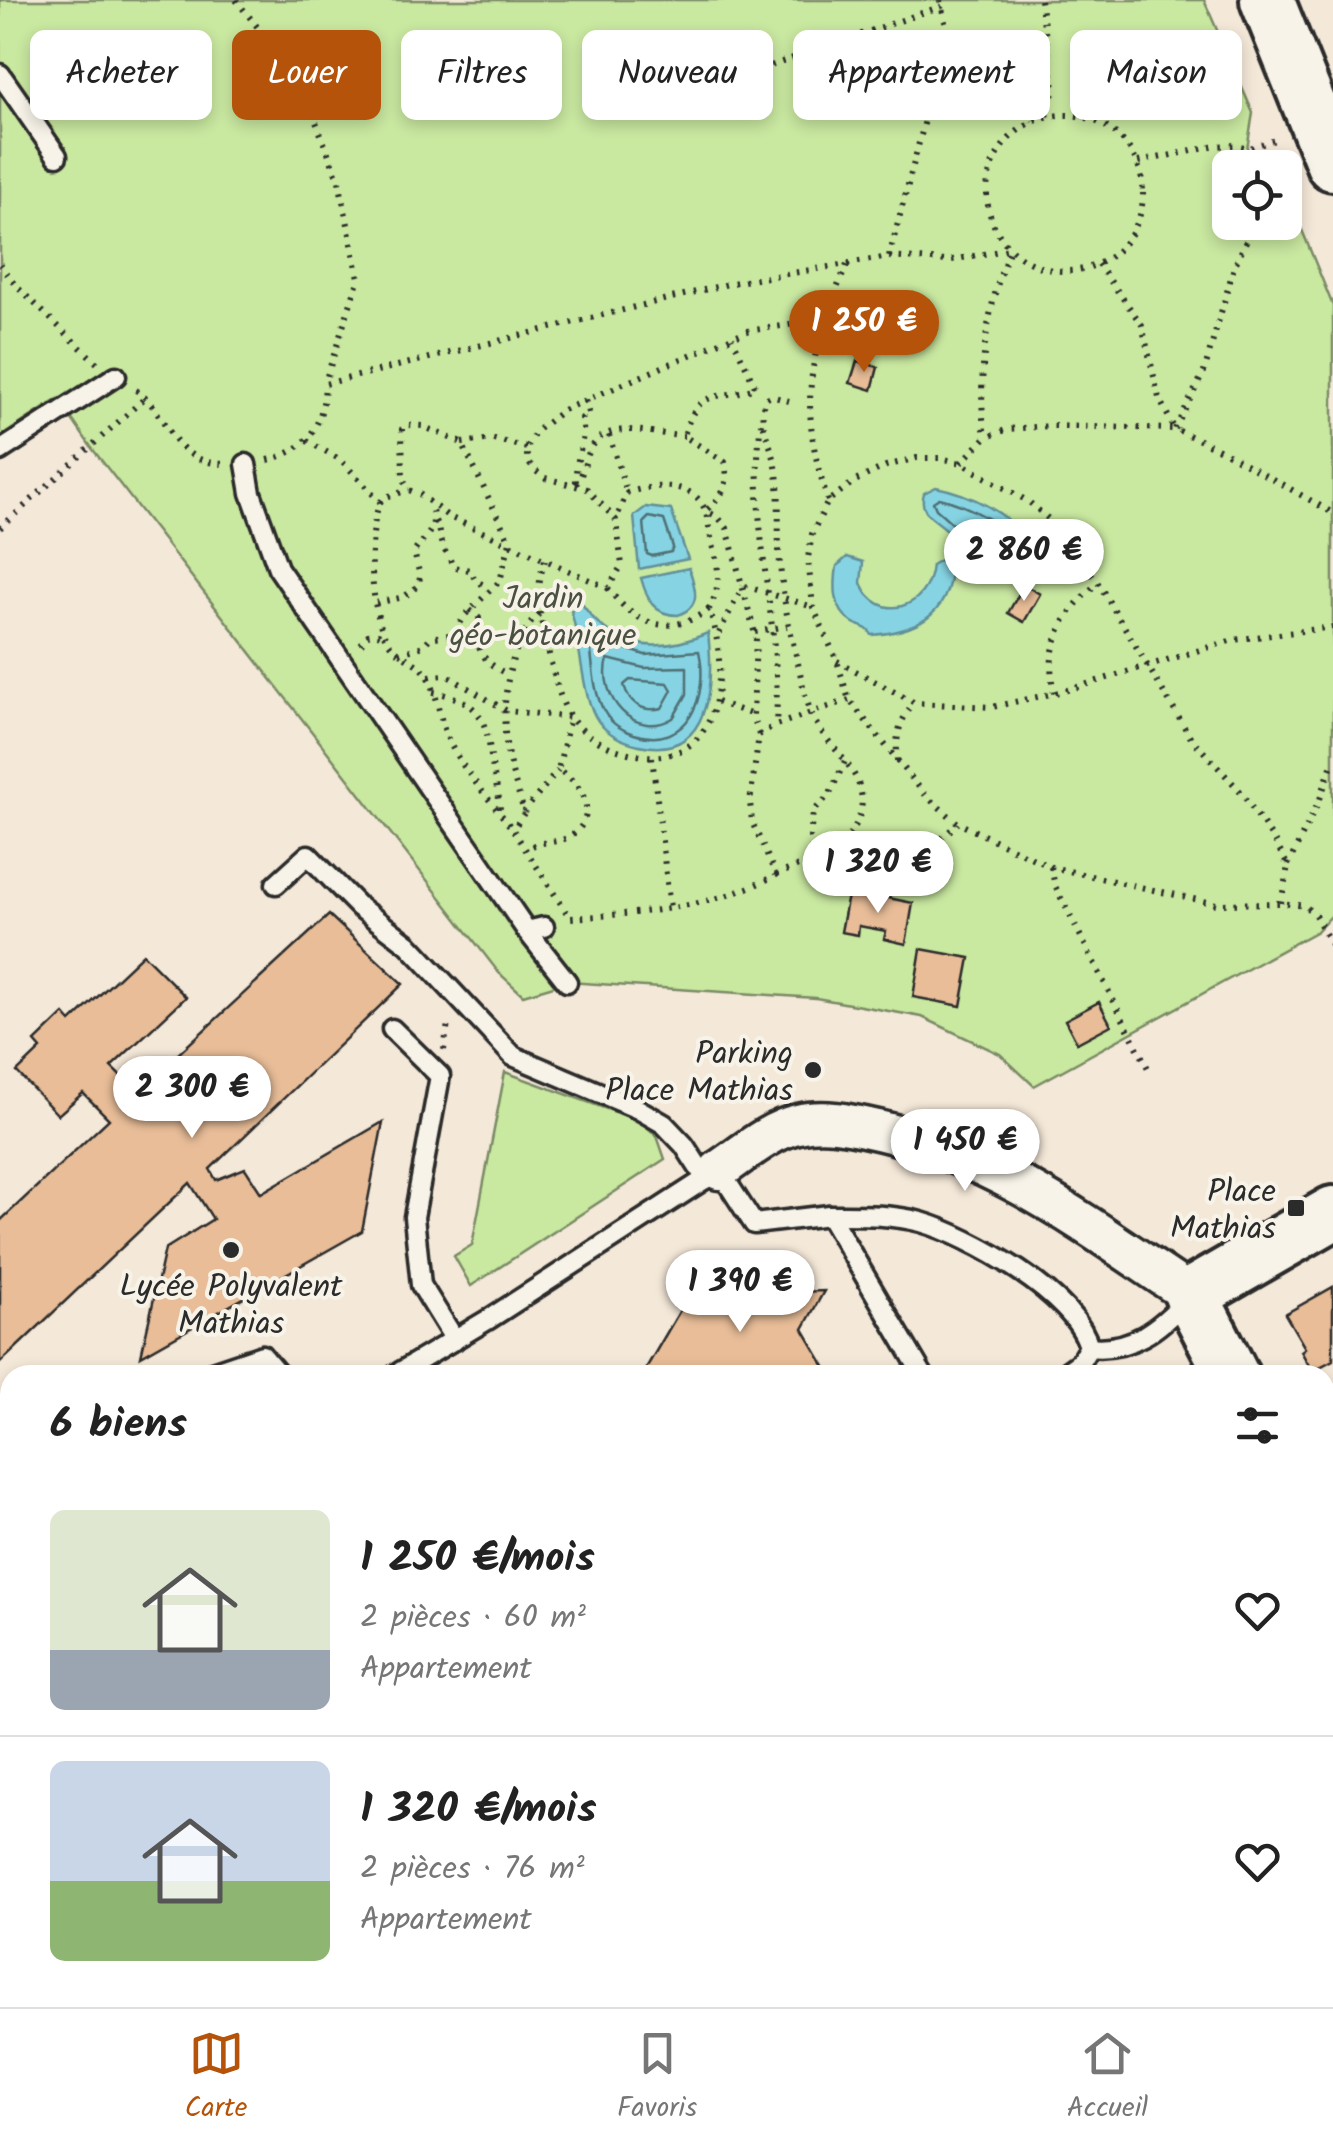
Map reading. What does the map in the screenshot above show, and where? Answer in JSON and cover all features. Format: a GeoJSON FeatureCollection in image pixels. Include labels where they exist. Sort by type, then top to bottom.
{"type":"FeatureCollection","features":[{"type":"Feature","properties":{"kind":"main road"},"geometry":{"type":"LineString","coordinates":[[1267,0],[1326,145]]}},
{"type":"Feature","properties":{"kind":"main road"},"geometry":{"type":"LineString","coordinates":[[1201,1288],[1333,1213]]}},
{"type":"Feature","properties":{"kind":"main road"},"geometry":{"type":"LineString","coordinates":[[1201,1288],[1228,1365]]}},
{"type":"Feature","properties":{"kind":"main road"},"geometry":{"type":"LineString","coordinates":[[1201,1288],[1255,1365]]}},
{"type":"Feature","properties":{"kind":"street"},"geometry":{"type":"LineString","coordinates":[[712,1174],[777,1132],[798,1124],[853,1124],[900,1135],[989,1167],[1201,1288]]}},
{"type":"Feature","properties":{"kind":"lane"},"geometry":{"type":"LineString","coordinates":[[0,74],[57,156]]}},
{"type":"Feature","properties":{"kind":"lane"},"geometry":{"type":"LineString","coordinates":[[0,451],[116,376]]}},
{"type":"Feature","properties":{"kind":"lane"},"geometry":{"type":"LineString","coordinates":[[246,464],[250,492],[278,568],[535,929],[567,982]]}},
{"type":"Feature","properties":{"kind":"lane"},"geometry":{"type":"LineString","coordinates":[[276,884],[308,855],[358,906],[408,944],[513,1056],[638,1108],[664,1124],[754,1224],[829,1215],[881,1215],[920,1222],[958,1237],[1026,1277],[1074,1317],[1086,1334],[1089,1347],[1076,1365]]}},
{"type":"Feature","properties":{"kind":"lane"},"geometry":{"type":"LineString","coordinates":[[392,1028],[440,1076],[414,1217],[421,1285],[456,1340]]}},
{"type":"Feature","properties":{"kind":"lane"},"geometry":{"type":"LineString","coordinates":[[431,1365],[456,1340],[712,1174]]}},
{"type":"Feature","properties":{"kind":"lane"},"geometry":{"type":"LineString","coordinates":[[829,1215],[916,1365]]}},
{"type":"Feature","properties":{"kind":"lane"},"geometry":{"type":"LineString","coordinates":[[1089,1347],[1109,1349],[1136,1342],[1168,1320],[1201,1288]]}},
{"type":"Feature","properties":{"kind":"lane"},"geometry":{"type":"LineString","coordinates":[[232,1365],[262,1355],[270,1365]]}},
{"type":"Feature","properties":{"kind":"path"},"geometry":{"type":"LineString","coordinates":[[0,264],[15,285],[101,366],[146,398],[168,434],[188,452],[209,463],[246,464],[274,460],[307,441],[323,413],[325,384],[359,278],[339,181],[313,114],[285,62],[236,0]]}},
{"type":"Feature","properties":{"kind":"path"},"geometry":{"type":"LineString","coordinates":[[1040,0],[1045,30]]}},
{"type":"Feature","properties":{"kind":"path"},"geometry":{"type":"LineString","coordinates":[[773,64],[943,2],[948,30]]}},
{"type":"Feature","properties":{"kind":"path"},"geometry":{"type":"LineString","coordinates":[[1050,63],[1054,88],[1050,102]]}},
{"type":"Feature","properties":{"kind":"path"},"geometry":{"type":"LineString","coordinates":[[1037,120],[1012,135],[996,154],[988,178],[988,204],[995,228],[1010,249],[1030,263],[1052,270],[1076,271],[1098,264],[1118,251],[1134,232],[1142,210],[1144,186],[1138,162],[1127,144],[1100,124],[1069,114],[1050,116]]}},
{"type":"Feature","properties":{"kind":"path"},"geometry":{"type":"LineString","coordinates":[[888,257],[925,120]]}},
{"type":"Feature","properties":{"kind":"path"},"geometry":{"type":"LineString","coordinates":[[1138,162],[1234,144],[1247,149],[1326,145]]}},
{"type":"Feature","properties":{"kind":"path"},"geometry":{"type":"LineString","coordinates":[[1174,428],[1204,372],[1234,268],[1247,240]]}},
{"type":"Feature","properties":{"kind":"path"},"geometry":{"type":"LineString","coordinates":[[325,384],[732,283],[888,257],[947,261],[1010,249]]}},
{"type":"Feature","properties":{"kind":"path"},"geometry":{"type":"LineString","coordinates":[[985,438],[980,401],[986,352],[996,283],[1010,249]]}},
{"type":"Feature","properties":{"kind":"path"},"geometry":{"type":"LineString","coordinates":[[828,501],[809,427],[810,373],[822,320],[848,264]]}},
{"type":"Feature","properties":{"kind":"path"},"geometry":{"type":"LineString","coordinates":[[1098,264],[1142,325],[1159,398],[1174,428]]}},
{"type":"Feature","properties":{"kind":"path"},"geometry":{"type":"LineString","coordinates":[[616,520],[588,489],[545,478],[533,469],[527,460],[527,448],[546,421],[586,399],[747,331],[822,320]]}},
{"type":"Feature","properties":{"kind":"path"},"geometry":{"type":"LineString","coordinates":[[732,337],[765,399],[756,454],[760,555],[774,628],[776,725]]}},
{"type":"Feature","properties":{"kind":"path"},"geometry":{"type":"LineString","coordinates":[[684,436],[691,411],[698,403],[756,388]]}},
{"type":"Feature","properties":{"kind":"path"},"geometry":{"type":"LineString","coordinates":[[765,399],[770,396],[789,401]]}},
{"type":"Feature","properties":{"kind":"path"},"geometry":{"type":"LineString","coordinates":[[0,528],[146,398]]}},
{"type":"Feature","properties":{"kind":"path"},"geometry":{"type":"LineString","coordinates":[[576,484],[575,471],[585,431],[582,418],[589,413],[586,399]]}},
{"type":"Feature","properties":{"kind":"path"},"geometry":{"type":"LineString","coordinates":[[429,676],[439,717],[454,751],[513,830],[570,918],[711,902],[746,891],[829,851],[860,818],[862,800],[857,778],[846,760],[830,746],[810,712],[782,600],[778,471],[761,421]]}},
{"type":"Feature","properties":{"kind":"path"},"geometry":{"type":"LineString","coordinates":[[409,490],[403,478],[402,429],[408,424],[462,443],[494,439],[527,448]]}},
{"type":"Feature","properties":{"kind":"path"},"geometry":{"type":"LineString","coordinates":[[962,462],[985,438],[1008,429],[1174,428],[1333,513]]}},
{"type":"Feature","properties":{"kind":"path"},"geometry":{"type":"LineString","coordinates":[[576,484],[592,446],[609,435],[630,430],[684,436],[725,462],[728,484],[706,511]]}},
{"type":"Feature","properties":{"kind":"path"},"geometry":{"type":"LineString","coordinates":[[608,588],[622,565],[616,520],[627,492],[609,435]]}},
{"type":"Feature","properties":{"kind":"path"},"geometry":{"type":"LineString","coordinates":[[307,441],[341,460],[380,502]]}},
{"type":"Feature","properties":{"kind":"path"},"geometry":{"type":"LineString","coordinates":[[398,654],[423,646],[430,638],[455,634],[485,592],[500,580],[510,542],[462,443]]}},
{"type":"Feature","properties":{"kind":"path"},"geometry":{"type":"LineString","coordinates":[[1288,866],[1242,792],[1191,738],[1098,583],[1059,528],[1030,502],[962,462],[942,458],[918,458],[886,466],[828,501],[812,534],[808,558],[814,607],[849,700],[927,797],[958,823],[1051,867],[1216,904],[1305,906],[1315,915],[1333,948]]}},
{"type":"Feature","properties":{"kind":"path"},"geometry":{"type":"LineString","coordinates":[[570,717],[507,711],[446,675],[429,676],[398,654],[386,638],[376,603],[374,516],[386,496],[409,490],[422,494],[431,505],[472,527],[608,588],[630,615],[648,622],[684,624],[710,609],[718,594],[719,574],[706,511],[699,500],[676,488],[661,485],[627,492]]}},
{"type":"Feature","properties":{"kind":"path"},"geometry":{"type":"LineString","coordinates":[[431,505],[441,543],[453,568],[470,570],[476,582],[484,585],[485,592]]}},
{"type":"Feature","properties":{"kind":"path"},"geometry":{"type":"LineString","coordinates":[[706,511],[727,528],[755,632],[752,715],[759,736],[750,802],[752,822],[776,875]]}},
{"type":"Feature","properties":{"kind":"path"},"geometry":{"type":"LineString","coordinates":[[376,603],[404,597],[418,585],[420,576],[414,552],[428,539],[435,520]]}},
{"type":"Feature","properties":{"kind":"path"},"geometry":{"type":"LineString","coordinates":[[545,560],[538,586],[539,614],[556,682],[570,717],[608,747],[652,757],[670,755],[688,748],[701,736],[717,702],[718,635],[710,609]]}},
{"type":"Feature","properties":{"kind":"path"},"geometry":{"type":"LineString","coordinates":[[1054,693],[1050,675],[1054,639],[1073,606],[1098,583]]}},
{"type":"Feature","properties":{"kind":"path"},"geometry":{"type":"LineString","coordinates":[[744,586],[814,607]]}},
{"type":"Feature","properties":{"kind":"path"},"geometry":{"type":"LineString","coordinates":[[718,635],[744,586]]}},
{"type":"Feature","properties":{"kind":"path"},"geometry":{"type":"LineString","coordinates":[[470,610],[479,618],[476,646],[486,662],[509,676]]}},
{"type":"Feature","properties":{"kind":"path"},"geometry":{"type":"LineString","coordinates":[[524,813],[507,750],[509,676],[518,642],[526,626],[539,614]]}},
{"type":"Feature","properties":{"kind":"path"},"geometry":{"type":"LineString","coordinates":[[755,632],[788,626]]}},
{"type":"Feature","properties":{"kind":"path"},"geometry":{"type":"LineString","coordinates":[[837,661],[915,703],[992,708],[1233,640],[1333,626]]}},
{"type":"Feature","properties":{"kind":"path"},"geometry":{"type":"LineString","coordinates":[[433,692],[458,696],[477,710],[487,726],[500,812]]}},
{"type":"Feature","properties":{"kind":"path"},"geometry":{"type":"LineString","coordinates":[[759,736],[776,725],[849,700]]}},
{"type":"Feature","properties":{"kind":"path"},"geometry":{"type":"LineString","coordinates":[[717,702],[752,715]]}},
{"type":"Feature","properties":{"kind":"path"},"geometry":{"type":"LineString","coordinates":[[897,762],[896,735],[904,714],[915,703]]}},
{"type":"Feature","properties":{"kind":"path"},"geometry":{"type":"LineString","coordinates":[[513,830],[558,770],[570,717]]}},
{"type":"Feature","properties":{"kind":"path"},"geometry":{"type":"LineString","coordinates":[[652,757],[670,908]]}},
{"type":"Feature","properties":{"kind":"path"},"geometry":{"type":"LineString","coordinates":[[814,858],[810,837],[813,812],[830,794],[846,760]]}},
{"type":"Feature","properties":{"kind":"path"},"geometry":{"type":"LineString","coordinates":[[1281,903],[1288,866],[1314,814],[1333,761]]}},
{"type":"Feature","properties":{"kind":"path"},"geometry":{"type":"LineString","coordinates":[[526,850],[538,842],[574,834],[582,822],[585,797],[570,776],[558,770]]}},
{"type":"Feature","properties":{"kind":"path"},"geometry":{"type":"LineString","coordinates":[[865,872],[877,879],[898,878],[958,823]]}},
{"type":"Feature","properties":{"kind":"path"},"geometry":{"type":"LineString","coordinates":[[1051,867],[1055,886],[1151,1074]]}},
{"type":"Feature","properties":{"kind":"path"},"geometry":{"type":"LineString","coordinates":[[440,1076],[448,1028],[448,984]]}},
{"type":"Feature","properties":{"kind":"green space","name":"Jardin géo-botanique"},"geometry":{"type":"Polygon","coordinates":[[[0,0],[1204,0],[1217,30],[1070,30],[1070,120],[1242,120],[1242,88],[1253,113],[1247,150],[1212,150],[1212,240],[1302,240],[1302,230],[1333,306],[1333,914],[1317,931],[1034,1086],[1000,1054],[922,1017],[816,998],[567,982],[523,995],[499,973],[91,447],[58,399],[0,437],[0,0]]]}},
{"type":"Feature","properties":{"kind":"green space"},"geometry":{"type":"Polygon","coordinates":[[[505,1072],[640,1121],[657,1136],[665,1159],[471,1286],[454,1256],[472,1245],[505,1072]]]}},
{"type":"Feature","properties":{"kind":"water"},"geometry":{"type":"Polygon","coordinates":[[[936,487],[962,494],[1000,513],[1029,541],[1026,556],[1016,561],[995,561],[964,546],[923,506],[924,493],[936,487]]]}},
{"type":"Feature","properties":{"kind":"water"},"geometry":{"type":"Polygon","coordinates":[[[646,507],[671,510],[688,559],[639,569],[634,516],[646,507]]]}},
{"type":"Feature","properties":{"kind":"water"},"geometry":{"type":"Polygon","coordinates":[[[847,557],[863,562],[861,583],[879,604],[901,606],[912,601],[922,593],[932,565],[944,558],[951,568],[949,585],[936,610],[926,619],[901,630],[872,635],[846,617],[838,604],[837,566],[847,557]]]}},
{"type":"Feature","properties":{"kind":"water"},"geometry":{"type":"Polygon","coordinates":[[[689,568],[695,590],[691,607],[678,615],[657,609],[641,578],[689,568]]]}},
{"type":"Feature","properties":{"kind":"water"},"geometry":{"type":"Polygon","coordinates":[[[582,604],[608,631],[639,644],[672,644],[708,633],[708,695],[694,730],[681,741],[663,747],[639,745],[614,735],[599,722],[590,705],[571,611],[582,604]]]}},
{"type":"Feature","properties":{"kind":"building"},"geometry":{"type":"Polygon","coordinates":[[[857,361],[878,367],[872,390],[850,383],[857,361]]]}},
{"type":"Feature","properties":{"kind":"building"},"geometry":{"type":"Polygon","coordinates":[[[1024,585],[1040,594],[1024,622],[1008,613],[1024,585]]]}},
{"type":"Feature","properties":{"kind":"building"},"geometry":{"type":"Polygon","coordinates":[[[849,890],[913,903],[906,944],[884,939],[886,931],[859,926],[858,935],[841,932],[849,890]]]}},
{"type":"Feature","properties":{"kind":"building"},"geometry":{"type":"Polygon","coordinates":[[[329,915],[403,984],[210,1169],[216,1180],[245,1168],[261,1193],[383,1122],[362,1231],[141,1356],[165,1249],[213,1219],[190,1183],[0,1363],[0,1221],[109,1119],[83,1093],[58,1115],[17,1072],[41,1049],[35,1042],[64,1014],[71,1022],[143,954],[186,997],[111,1067],[137,1092],[329,915]]]}},
{"type":"Feature","properties":{"kind":"building"},"geometry":{"type":"Polygon","coordinates":[[[921,949],[970,958],[961,1006],[913,997],[921,949]]]}},
{"type":"Feature","properties":{"kind":"building"},"geometry":{"type":"Polygon","coordinates":[[[1099,1002],[1111,1025],[1077,1043],[1065,1020],[1099,1002]]]}},
{"type":"Feature","properties":{"kind":"building"},"geometry":{"type":"Polygon","coordinates":[[[757,1285],[760,1293],[824,1291],[803,1329],[824,1365],[648,1365],[693,1288],[757,1285]]]}},
{"type":"Feature","properties":{"kind":"building"},"geometry":{"type":"Polygon","coordinates":[[[1333,1287],[1333,1360],[1309,1365],[1301,1351],[1305,1348],[1285,1314],[1333,1287]]]}},
{"type":"Feature","properties":{"kind":"place","name":"Parking Place Mathias"},"geometry":{"type":"Point","coordinates":[813,1070]}},
{"type":"Feature","properties":{"kind":"place","name":"Place Mathias"},"geometry":{"type":"Point","coordinates":[1296,1208]}},
{"type":"Feature","properties":{"kind":"place","name":"Lycée Polyvalent Mathias"},"geometry":{"type":"Point","coordinates":[231,1250]}}]}
